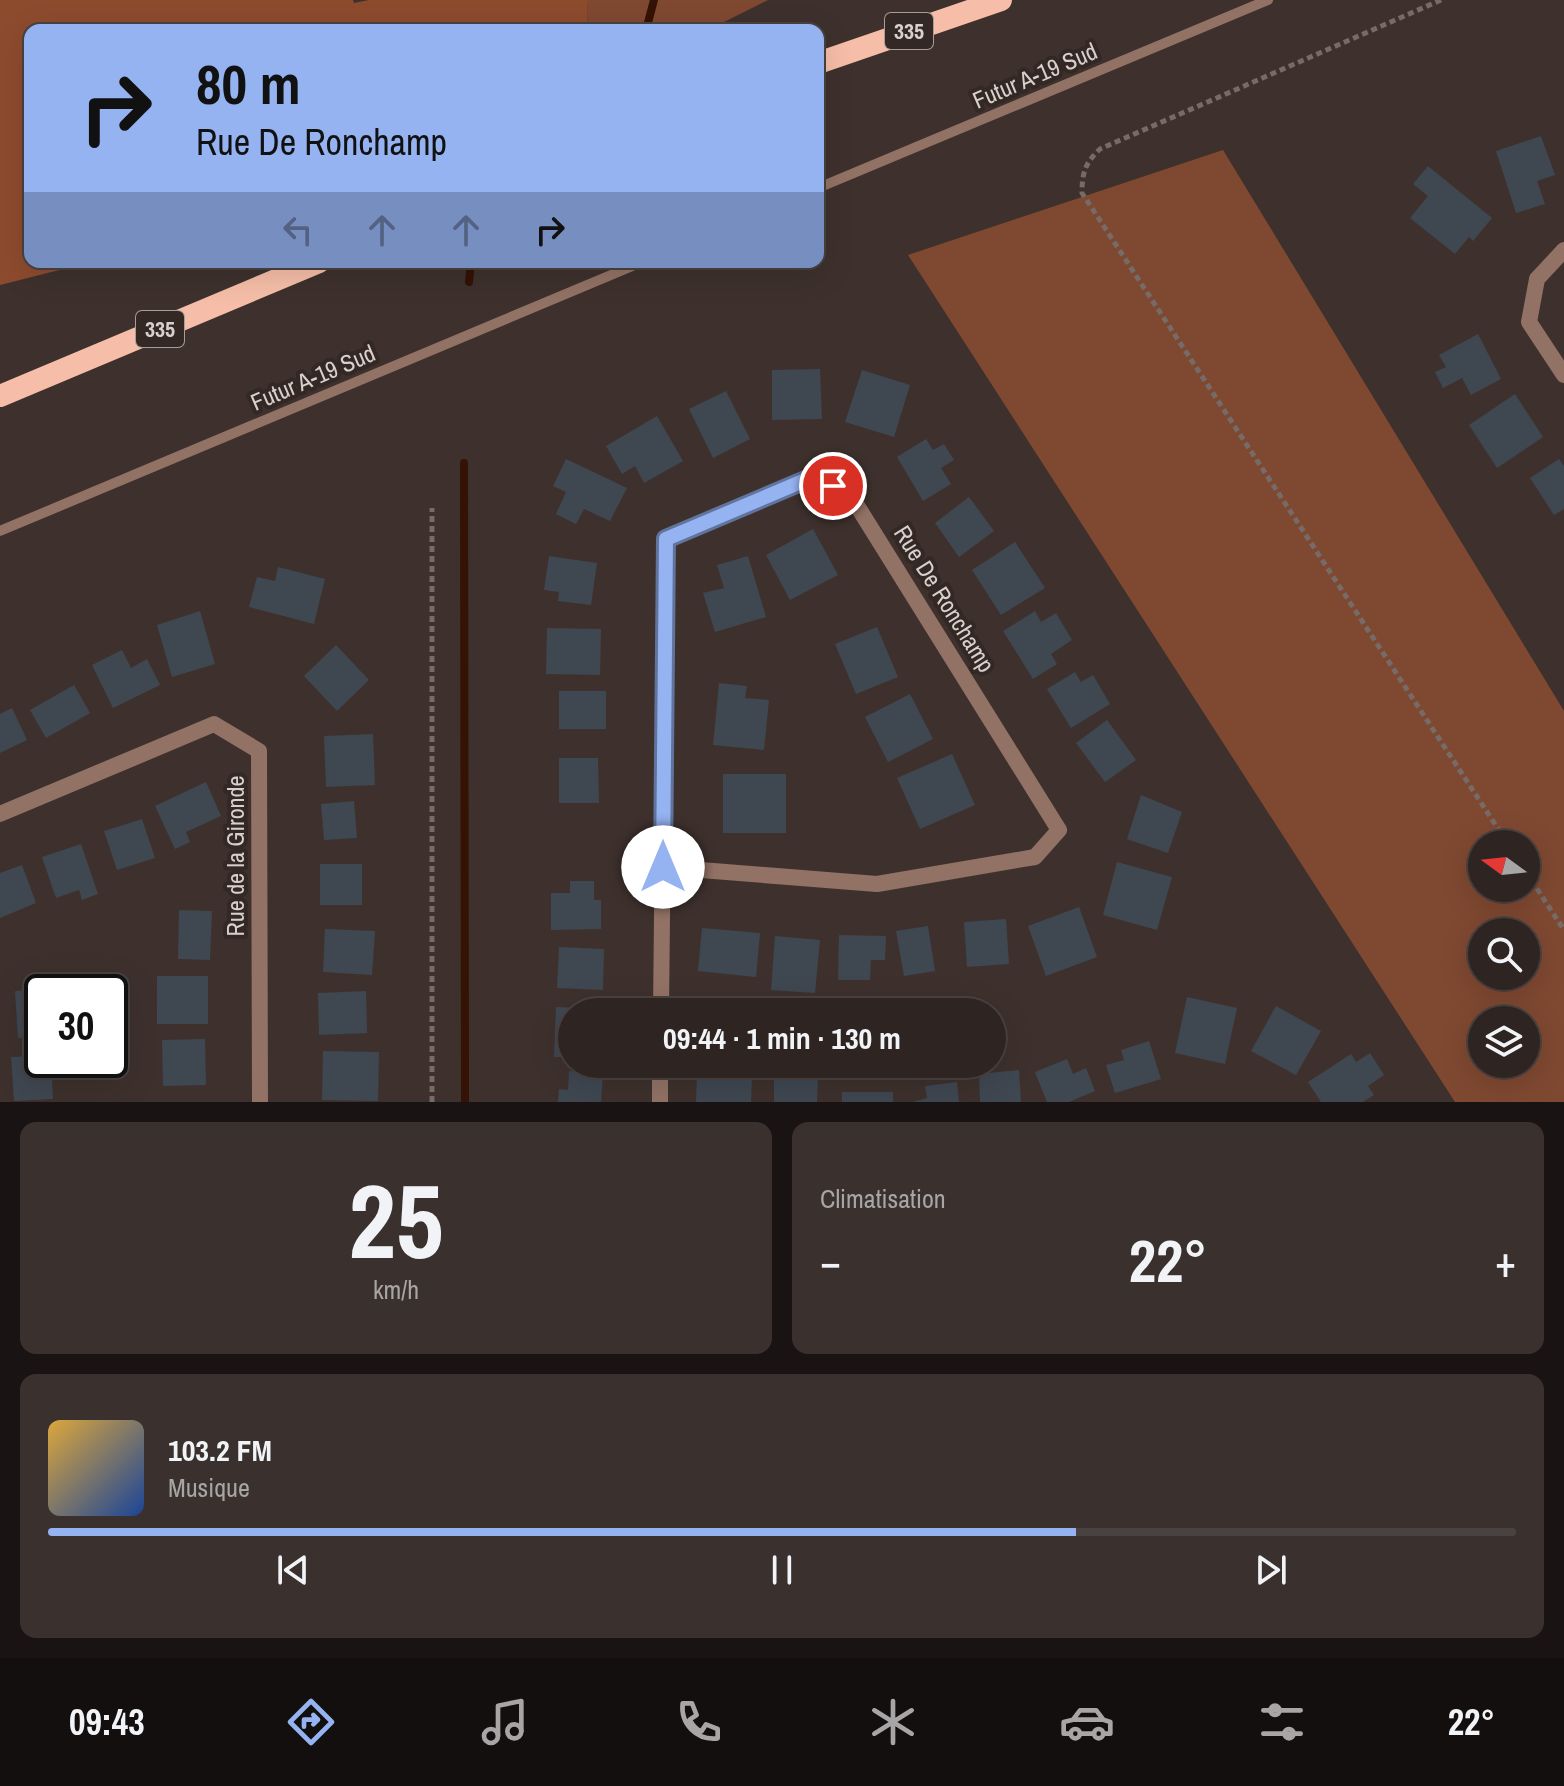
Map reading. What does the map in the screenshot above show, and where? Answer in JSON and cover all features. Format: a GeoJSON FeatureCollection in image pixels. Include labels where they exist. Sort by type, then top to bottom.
{"type":"FeatureCollection","features":[{"type":"Feature","properties":{"kind":"highway","name":"335"},"geometry":{"type":"LineString","coordinates":[[824,61],[1001,0]]}},
{"type":"Feature","properties":{"kind":"highway","name":"335"},"geometry":{"type":"LineString","coordinates":[[0,396],[305,268]]}},
{"type":"Feature","properties":{"kind":"street"},"geometry":{"type":"LineString","coordinates":[[1564,250],[1537,279],[1529,322],[1564,375]]}},
{"type":"Feature","properties":{"kind":"street","name":"Rue De Ronchamp"},"geometry":{"type":"LineString","coordinates":[[661,998],[666,539],[815,476],[851,496],[1059,830],[1035,857],[877,884],[663,867]]}},
{"type":"Feature","properties":{"kind":"street","name":"Rue de la Gironde"},"geometry":{"type":"LineString","coordinates":[[0,814],[214,724],[259,751],[260,1102]]}},
{"type":"Feature","properties":{"kind":"street"},"geometry":{"type":"LineString","coordinates":[[660,1078],[660,1102]]}},
{"type":"Feature","properties":{"kind":"lane","name":"Futur A-19 Sud"},"geometry":{"type":"LineString","coordinates":[[824,185],[1268,0]]}},
{"type":"Feature","properties":{"kind":"lane","name":"Futur A-19 Sud"},"geometry":{"type":"LineString","coordinates":[[0,531],[628,268]]}},
{"type":"Feature","properties":{"kind":"path"},"geometry":{"type":"LineString","coordinates":[[1441,0],[1100,149],[1086,162],[1082,193],[1499,830]]}},
{"type":"Feature","properties":{"kind":"path"},"geometry":{"type":"LineString","coordinates":[[432,508],[432,1102]]}},
{"type":"Feature","properties":{"kind":"path"},"geometry":{"type":"LineString","coordinates":[[1540,893],[1564,930]]}},
{"type":"Feature","properties":{"kind":"shaded area"},"geometry":{"type":"Polygon","coordinates":[[[0,0],[353,0],[354,3],[369,0],[588,0],[587,24],[24,24],[24,268],[67,268],[0,285],[0,0]]]}},
{"type":"Feature","properties":{"kind":"shaded area"},"geometry":{"type":"Polygon","coordinates":[[[588,0],[768,0],[720,24],[587,24],[588,0]]]}},
{"type":"Feature","properties":{"kind":"shaded area"},"geometry":{"type":"Polygon","coordinates":[[[1223,150],[1564,711],[1564,1102],[1455,1102],[908,255],[1223,150]]]}},
{"type":"Feature","properties":{"kind":"building"},"geometry":{"type":"Polygon","coordinates":[[[1541,136],[1555,175],[1537,181],[1545,204],[1516,213],[1496,151],[1541,136]]]}},
{"type":"Feature","properties":{"kind":"building"},"geometry":{"type":"Polygon","coordinates":[[[1428,166],[1492,218],[1473,241],[1469,237],[1455,254],[1410,218],[1428,196],[1413,184],[1428,166]]]}},
{"type":"Feature","properties":{"kind":"building"},"geometry":{"type":"Polygon","coordinates":[[[1478,334],[1501,379],[1471,395],[1462,378],[1443,388],[1435,372],[1446,367],[1439,355],[1478,334]]]}},
{"type":"Feature","properties":{"kind":"building"},"geometry":{"type":"Polygon","coordinates":[[[820,369],[822,419],[772,420],[772,370],[820,369]]]}},
{"type":"Feature","properties":{"kind":"building"},"geometry":{"type":"Polygon","coordinates":[[[862,370],[910,385],[894,437],[845,422],[862,370]]]}},
{"type":"Feature","properties":{"kind":"building"},"geometry":{"type":"Polygon","coordinates":[[[726,391],[750,439],[713,458],[689,409],[726,391]]]}},
{"type":"Feature","properties":{"kind":"building"},"geometry":{"type":"Polygon","coordinates":[[[1515,394],[1543,437],[1497,468],[1469,425],[1515,394]]]}},
{"type":"Feature","properties":{"kind":"building"},"geometry":{"type":"Polygon","coordinates":[[[657,416],[683,461],[644,483],[635,466],[622,474],[606,446],[657,416]]]}},
{"type":"Feature","properties":{"kind":"building"},"geometry":{"type":"Polygon","coordinates":[[[926,439],[933,450],[944,444],[954,460],[941,468],[951,484],[923,501],[897,457],[926,439]]]}},
{"type":"Feature","properties":{"kind":"building"},"geometry":{"type":"Polygon","coordinates":[[[566,459],[627,488],[610,521],[584,509],[576,524],[556,514],[566,492],[553,486],[566,459]]]}},
{"type":"Feature","properties":{"kind":"building"},"geometry":{"type":"Polygon","coordinates":[[[1559,459],[1564,466],[1564,509],[1554,515],[1530,478],[1559,459]]]}},
{"type":"Feature","properties":{"kind":"building"},"geometry":{"type":"Polygon","coordinates":[[[969,497],[994,531],[959,557],[935,523],[969,497]]]}},
{"type":"Feature","properties":{"kind":"building"},"geometry":{"type":"Polygon","coordinates":[[[813,529],[838,575],[790,600],[766,555],[813,529]]]}},
{"type":"Feature","properties":{"kind":"building"},"geometry":{"type":"Polygon","coordinates":[[[1015,542],[1045,588],[1001,615],[972,570],[1015,542]]]}},
{"type":"Feature","properties":{"kind":"building"},"geometry":{"type":"Polygon","coordinates":[[[549,556],[597,563],[591,605],[558,601],[559,592],[544,590],[549,556]]]}},
{"type":"Feature","properties":{"kind":"building"},"geometry":{"type":"Polygon","coordinates":[[[748,556],[766,617],[715,632],[703,593],[724,588],[717,565],[748,556]]]}},
{"type":"Feature","properties":{"kind":"building"},"geometry":{"type":"Polygon","coordinates":[[[278,567],[325,579],[314,624],[249,607],[257,577],[275,581],[278,567]]]}},
{"type":"Feature","properties":{"kind":"building"},"geometry":{"type":"Polygon","coordinates":[[[200,611],[215,664],[172,677],[157,625],[200,611]]]}},
{"type":"Feature","properties":{"kind":"building"},"geometry":{"type":"Polygon","coordinates":[[[1035,611],[1041,622],[1056,613],[1072,640],[1051,654],[1057,664],[1033,679],[1003,631],[1035,611]]]}},
{"type":"Feature","properties":{"kind":"building"},"geometry":{"type":"Polygon","coordinates":[[[877,627],[898,677],[856,694],[835,644],[877,627]]]}},
{"type":"Feature","properties":{"kind":"building"},"geometry":{"type":"Polygon","coordinates":[[[547,628],[601,629],[600,675],[546,674],[547,628]]]}},
{"type":"Feature","properties":{"kind":"building"},"geometry":{"type":"Polygon","coordinates":[[[336,645],[369,680],[337,711],[304,676],[336,645]]]}},
{"type":"Feature","properties":{"kind":"building"},"geometry":{"type":"Polygon","coordinates":[[[122,650],[131,668],[147,659],[160,685],[113,708],[92,665],[122,650]]]}},
{"type":"Feature","properties":{"kind":"building"},"geometry":{"type":"Polygon","coordinates":[[[1075,672],[1081,682],[1093,675],[1110,704],[1071,728],[1047,689],[1075,672]]]}},
{"type":"Feature","properties":{"kind":"building"},"geometry":{"type":"Polygon","coordinates":[[[719,683],[747,686],[745,698],[769,700],[764,750],[713,745],[719,683]]]}},
{"type":"Feature","properties":{"kind":"building"},"geometry":{"type":"Polygon","coordinates":[[[74,685],[90,713],[46,738],[30,710],[74,685]]]}},
{"type":"Feature","properties":{"kind":"building"},"geometry":{"type":"Polygon","coordinates":[[[559,691],[606,691],[606,729],[559,729],[559,691]]]}},
{"type":"Feature","properties":{"kind":"building"},"geometry":{"type":"Polygon","coordinates":[[[910,694],[933,739],[888,762],[865,717],[910,694]]]}},
{"type":"Feature","properties":{"kind":"building"},"geometry":{"type":"Polygon","coordinates":[[[12,708],[27,740],[0,753],[0,714],[12,708]]]}},
{"type":"Feature","properties":{"kind":"building"},"geometry":{"type":"Polygon","coordinates":[[[1107,720],[1136,760],[1105,782],[1076,743],[1107,720]]]}},
{"type":"Feature","properties":{"kind":"building"},"geometry":{"type":"Polygon","coordinates":[[[373,734],[375,785],[326,787],[324,736],[373,734]]]}},
{"type":"Feature","properties":{"kind":"building"},"geometry":{"type":"Polygon","coordinates":[[[952,754],[975,805],[920,829],[897,778],[952,754]]]}},
{"type":"Feature","properties":{"kind":"building"},"geometry":{"type":"Polygon","coordinates":[[[559,758],[598,758],[599,803],[559,803],[559,758]]]}},
{"type":"Feature","properties":{"kind":"building"},"geometry":{"type":"Polygon","coordinates":[[[723,774],[786,774],[786,833],[723,833],[723,774]]]}},
{"type":"Feature","properties":{"kind":"building"},"geometry":{"type":"Polygon","coordinates":[[[206,782],[221,816],[186,832],[190,842],[175,849],[155,806],[206,782]]]}},
{"type":"Feature","properties":{"kind":"building"},"geometry":{"type":"Polygon","coordinates":[[[1141,795],[1182,812],[1168,853],[1127,839],[1141,795]]]}},
{"type":"Feature","properties":{"kind":"building"},"geometry":{"type":"Polygon","coordinates":[[[354,801],[357,838],[324,840],[321,804],[354,801]]]}},
{"type":"Feature","properties":{"kind":"building"},"geometry":{"type":"Polygon","coordinates":[[[142,819],[155,858],[117,870],[104,831],[142,819]]]}},
{"type":"Feature","properties":{"kind":"building"},"geometry":{"type":"Polygon","coordinates":[[[81,844],[98,894],[82,900],[79,890],[56,898],[42,857],[81,844]]]}},
{"type":"Feature","properties":{"kind":"building"},"geometry":{"type":"Polygon","coordinates":[[[1117,862],[1172,877],[1157,930],[1103,915],[1117,862]]]}},
{"type":"Feature","properties":{"kind":"building"},"geometry":{"type":"Polygon","coordinates":[[[320,864],[362,864],[362,905],[320,905],[320,864]]]}},
{"type":"Feature","properties":{"kind":"building"},"geometry":{"type":"Polygon","coordinates":[[[22,865],[36,903],[0,918],[0,873],[22,865]]]}},
{"type":"Feature","properties":{"kind":"building"},"geometry":{"type":"Polygon","coordinates":[[[570,881],[594,881],[594,900],[601,900],[601,929],[551,930],[551,893],[570,893],[570,881]]]}},
{"type":"Feature","properties":{"kind":"building"},"geometry":{"type":"Polygon","coordinates":[[[1079,907],[1097,957],[1046,976],[1028,926],[1079,907]]]}},
{"type":"Feature","properties":{"kind":"building"},"geometry":{"type":"Polygon","coordinates":[[[179,910],[212,911],[210,960],[178,959],[179,910]]]}},
{"type":"Feature","properties":{"kind":"building"},"geometry":{"type":"Polygon","coordinates":[[[1006,919],[1009,964],[967,967],[964,922],[1006,919]]]}},
{"type":"Feature","properties":{"kind":"building"},"geometry":{"type":"Polygon","coordinates":[[[928,926],[935,971],[904,976],[896,931],[928,926]]]}},
{"type":"Feature","properties":{"kind":"building"},"geometry":{"type":"Polygon","coordinates":[[[702,928],[760,933],[756,977],[698,971],[702,928]]]}},
{"type":"Feature","properties":{"kind":"building"},"geometry":{"type":"Polygon","coordinates":[[[325,929],[375,931],[372,975],[323,972],[325,929]]]}},
{"type":"Feature","properties":{"kind":"building"},"geometry":{"type":"Polygon","coordinates":[[[839,935],[886,936],[885,960],[871,960],[870,980],[838,980],[839,935]]]}},
{"type":"Feature","properties":{"kind":"building"},"geometry":{"type":"Polygon","coordinates":[[[775,936],[820,940],[815,993],[771,990],[775,936]]]}},
{"type":"Feature","properties":{"kind":"building"},"geometry":{"type":"Polygon","coordinates":[[[559,947],[604,949],[603,990],[557,988],[559,947]]]}},
{"type":"Feature","properties":{"kind":"building"},"geometry":{"type":"Polygon","coordinates":[[[157,976],[208,976],[208,1024],[157,1024],[157,976]]]}},
{"type":"Feature","properties":{"kind":"building"},"geometry":{"type":"Polygon","coordinates":[[[24,990],[24,1038],[18,1038],[15,991],[24,990]]]}},
{"type":"Feature","properties":{"kind":"building"},"geometry":{"type":"Polygon","coordinates":[[[366,991],[367,1033],[319,1035],[318,993],[366,991]]]}},
{"type":"Feature","properties":{"kind":"building"},"geometry":{"type":"Polygon","coordinates":[[[1187,997],[1237,1008],[1225,1064],[1175,1053],[1187,997]]]}},
{"type":"Feature","properties":{"kind":"building"},"geometry":{"type":"Polygon","coordinates":[[[1276,1006],[1321,1031],[1296,1075],[1251,1051],[1276,1006]]]}},
{"type":"Feature","properties":{"kind":"building"},"geometry":{"type":"Polygon","coordinates":[[[556,1007],[558,1007],[558,1057],[554,1057],[556,1007]]]}},
{"type":"Feature","properties":{"kind":"building"},"geometry":{"type":"Polygon","coordinates":[[[205,1039],[206,1085],[163,1086],[162,1040],[205,1039]]]}},
{"type":"Feature","properties":{"kind":"building"},"geometry":{"type":"Polygon","coordinates":[[[1149,1041],[1161,1079],[1115,1093],[1106,1065],[1124,1060],[1121,1050],[1149,1041]]]}},
{"type":"Feature","properties":{"kind":"building"},"geometry":{"type":"Polygon","coordinates":[[[323,1051],[379,1052],[378,1101],[322,1100],[323,1051]]]}},
{"type":"Feature","properties":{"kind":"building"},"geometry":{"type":"Polygon","coordinates":[[[1370,1053],[1384,1075],[1368,1086],[1374,1095],[1363,1102],[1321,1102],[1308,1082],[1351,1054],[1356,1062],[1370,1053]]]}},
{"type":"Feature","properties":{"kind":"building"},"geometry":{"type":"Polygon","coordinates":[[[11,1057],[24,1057],[24,1078],[52,1078],[53,1099],[14,1101],[11,1057]]]}},
{"type":"Feature","properties":{"kind":"building"},"geometry":{"type":"Polygon","coordinates":[[[1067,1059],[1073,1074],[1086,1068],[1095,1091],[1069,1102],[1047,1102],[1035,1072],[1067,1059]]]}},
{"type":"Feature","properties":{"kind":"building"},"geometry":{"type":"Polygon","coordinates":[[[1019,1070],[1021,1102],[980,1102],[979,1078],[1006,1078],[1006,1071],[1019,1070]]]}},
{"type":"Feature","properties":{"kind":"building"},"geometry":{"type":"Polygon","coordinates":[[[569,1078],[603,1078],[601,1102],[558,1102],[559,1089],[568,1090],[569,1078]]]}},
{"type":"Feature","properties":{"kind":"building"},"geometry":{"type":"Polygon","coordinates":[[[697,1078],[752,1078],[751,1102],[696,1102],[697,1078]]]}},
{"type":"Feature","properties":{"kind":"building"},"geometry":{"type":"Polygon","coordinates":[[[774,1078],[818,1078],[817,1102],[774,1102],[774,1078]]]}},
{"type":"Feature","properties":{"kind":"building"},"geometry":{"type":"Polygon","coordinates":[[[957,1082],[959,1102],[913,1102],[927,1098],[925,1086],[957,1082]]]}},
{"type":"Feature","properties":{"kind":"building"},"geometry":{"type":"Polygon","coordinates":[[[842,1092],[893,1092],[893,1102],[842,1102],[842,1092]]]}},
{"type":"Feature","properties":{"kind":"waterway"},"geometry":{"type":"LineString","coordinates":[[648,24],[654,0]]}},
{"type":"Feature","properties":{"kind":"waterway"},"geometry":{"type":"LineString","coordinates":[[469,282],[470,268]]}},
{"type":"Feature","properties":{"kind":"waterway"},"geometry":{"type":"LineString","coordinates":[[464,463],[465,1102]]}},
{"type":"Feature","properties":{"kind":"route"},"geometry":{"type":"LineString","coordinates":[[663,867],[666,539],[815,476],[833,486]]}}]}
